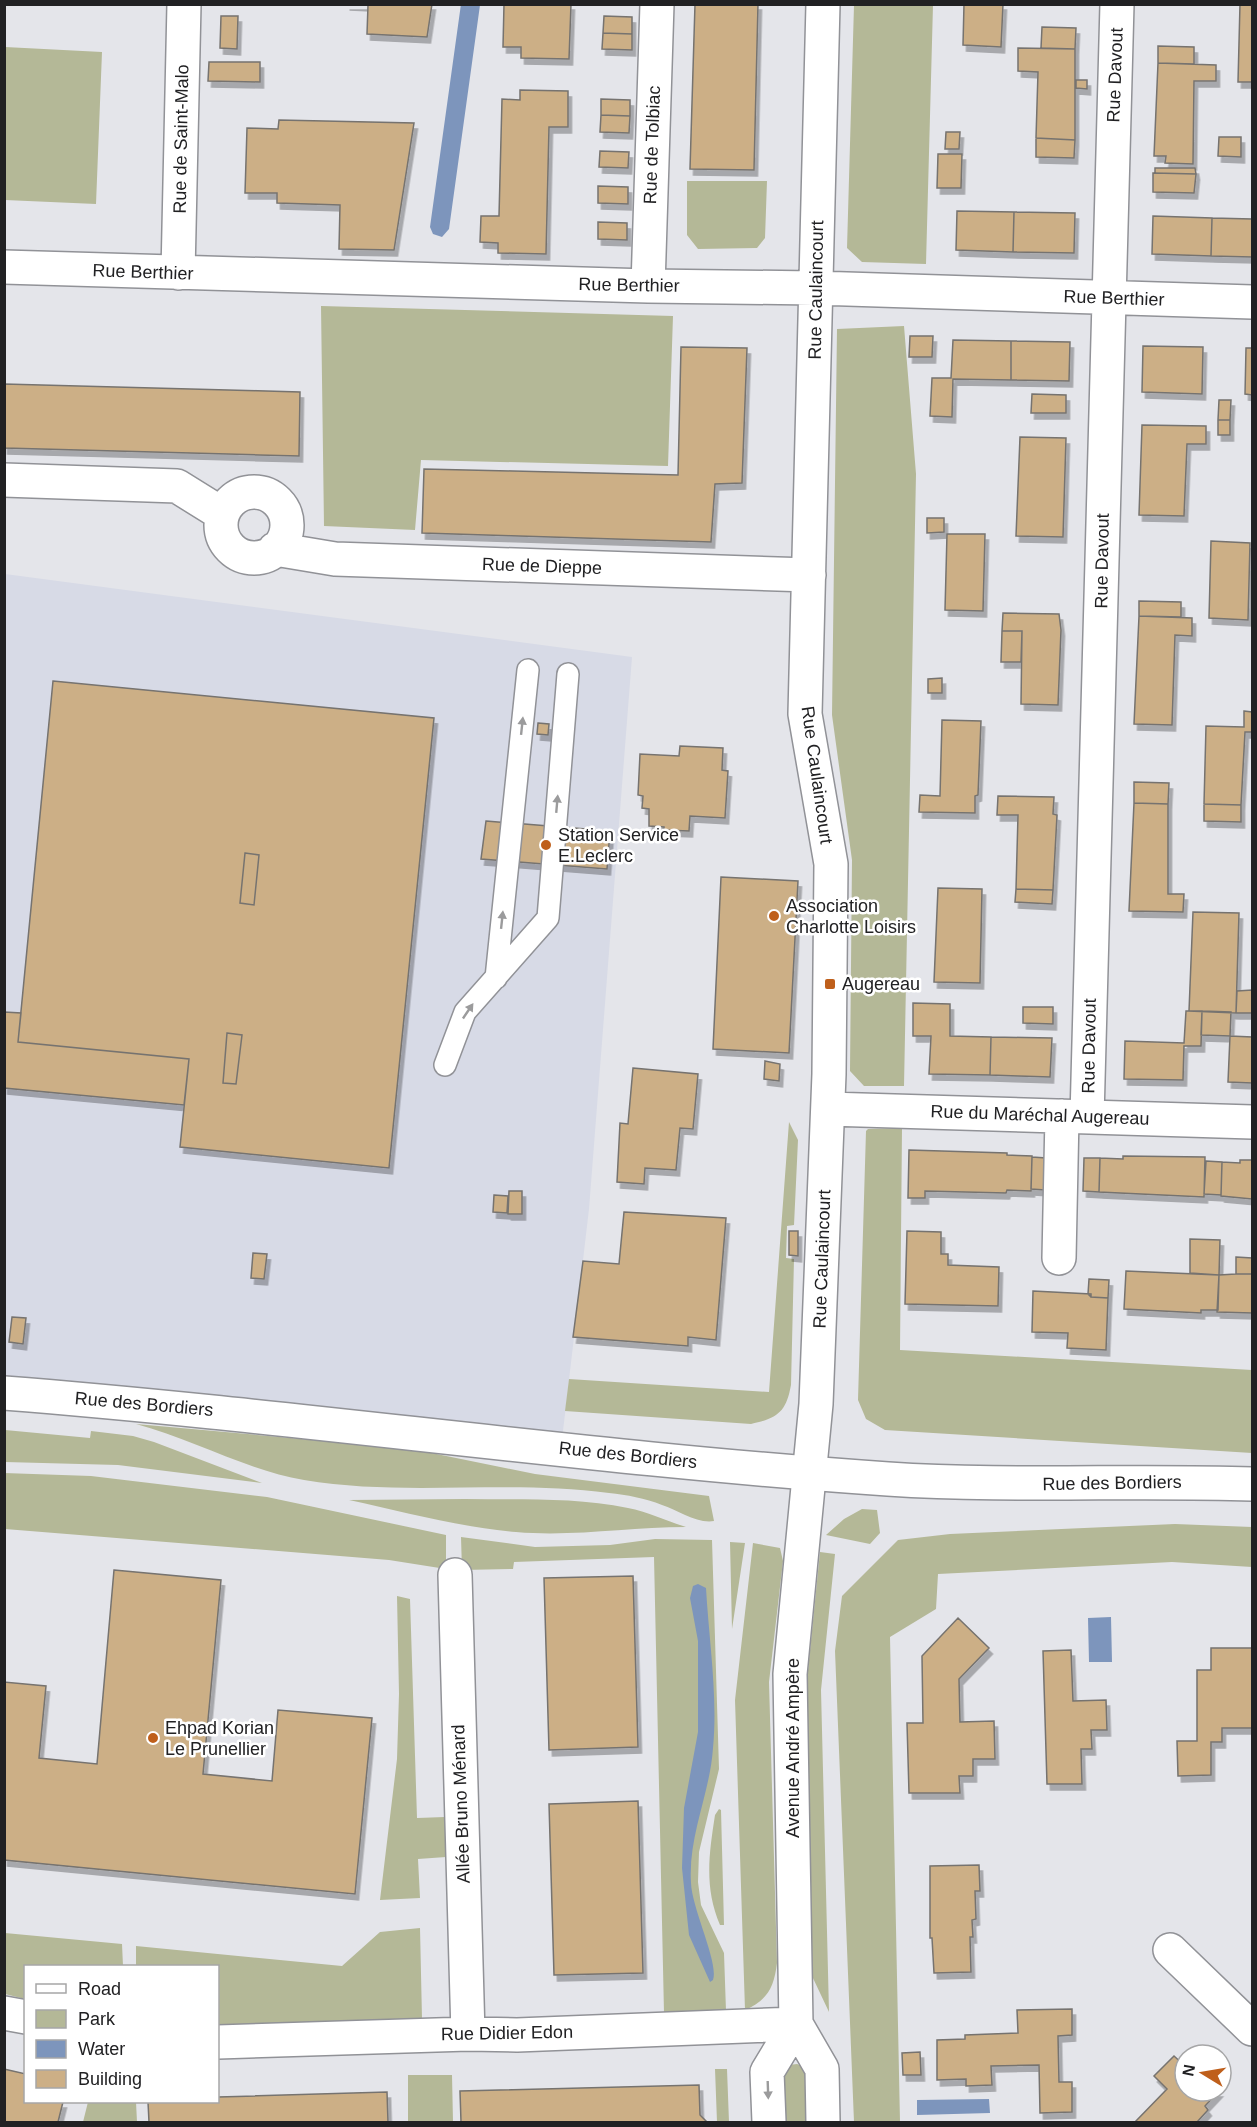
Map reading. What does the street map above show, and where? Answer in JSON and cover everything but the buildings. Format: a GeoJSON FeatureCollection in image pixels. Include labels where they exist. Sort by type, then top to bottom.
{"type":"FeatureCollection","features":[{"type":"Feature","properties":{"kind":"street","name":"Rue de Saint-Malo"},"geometry":{"type":"LineString","coordinates":[[178,273],[184,4]]}},
{"type":"Feature","properties":{"kind":"street","name":"Rue de Tolbiac"},"geometry":{"type":"LineString","coordinates":[[648,286],[657,4]]}},
{"type":"Feature","properties":{"kind":"street","name":"Rue Caulaincourt"},"geometry":{"type":"LineString","coordinates":[[811,1472],[816,1404],[828,1109],[831,864],[805,714],[823,4]]}},
{"type":"Feature","properties":{"kind":"street","name":"Rue Davout"},"geometry":{"type":"LineString","coordinates":[[1059,1258],[1075,1116],[1108,298],[1117,4]]}},
{"type":"Feature","properties":{"kind":"street","name":"Rue Berthier"},"geometry":{"type":"LineString","coordinates":[[4,267],[648,286],[816,288],[1252,303]]}},
{"type":"Feature","properties":{"kind":"street"},"geometry":{"type":"LineString","coordinates":[[4,480],[177,486],[222,514],[234,498],[253,491],[272,497],[280,504],[286,522],[282,542],[275,549]]}},
{"type":"Feature","properties":{"kind":"street","name":"Rue de Dieppe"},"geometry":{"type":"LineString","coordinates":[[222,514],[222,535],[227,545],[245,557],[256,557],[275,549],[335,559],[808,575]]}},
{"type":"Feature","properties":{"kind":"street","name":"Rue du Maréchal Augereau"},"geometry":{"type":"LineString","coordinates":[[828,1109],[1252,1122]]}},
{"type":"Feature","properties":{"kind":"street","name":"Rue des Bordiers"},"geometry":{"type":"LineString","coordinates":[[4,1393],[189,1407],[888,1479],[1013,1484],[1173,1481],[1252,1484]]}},
{"type":"Feature","properties":{"kind":"street","name":"Avenue André Ampère"},"geometry":{"type":"LineString","coordinates":[[811,1472],[790,1674],[796,2024],[822,2069],[823,2122]]}},
{"type":"Feature","properties":{"kind":"street","name":"Allée Bruno Ménard"},"geometry":{"type":"LineString","coordinates":[[455,1575],[468,2034]]}},
{"type":"Feature","properties":{"kind":"street"},"geometry":{"type":"LineString","coordinates":[[1170,1950],[1252,2029]]}},
{"type":"Feature","properties":{"kind":"street"},"geometry":{"type":"LineString","coordinates":[[4,2013],[24,2017]]}},
{"type":"Feature","properties":{"kind":"street"},"geometry":{"type":"LineString","coordinates":[[769,2122],[767,2072],[796,2024]]}},
{"type":"Feature","properties":{"kind":"street","name":"Rue Didier Edon"},"geometry":{"type":"LineString","coordinates":[[219,2042],[468,2034],[517,2035],[796,2024]]}},
{"type":"Feature","properties":{"kind":"lane"},"geometry":{"type":"LineString","coordinates":[[496,978],[528,670]]}},
{"type":"Feature","properties":{"kind":"lane"},"geometry":{"type":"LineString","coordinates":[[445,1065],[465,1012],[548,918],[568,674]]}},
{"type":"Feature","properties":{"kind":"shaded area"},"geometry":{"type":"Polygon","coordinates":[[[5,574],[632,657],[589,1209],[561,1448],[5,1393],[5,574]]]}},
{"type":"Feature","properties":{"kind":"green space"},"geometry":{"type":"Polygon","coordinates":[[[854,5],[933,5],[926,264],[862,262],[847,248],[854,5]]]}},
{"type":"Feature","properties":{"kind":"green space"},"geometry":{"type":"Polygon","coordinates":[[[5,47],[102,52],[96,204],[5,200],[5,47]]]}},
{"type":"Feature","properties":{"kind":"green space"},"geometry":{"type":"Polygon","coordinates":[[[687,181],[767,181],[765,238],[757,248],[698,249],[687,235],[687,181]]]}},
{"type":"Feature","properties":{"kind":"green space"},"geometry":{"type":"Polygon","coordinates":[[[321,306],[673,316],[668,466],[421,460],[415,530],[324,526],[321,306]]]}},
{"type":"Feature","properties":{"kind":"green space"},"geometry":{"type":"Polygon","coordinates":[[[904,326],[916,474],[904,1086],[864,1086],[850,1071],[852,860],[832,715],[837,329],[904,326]]]}},
{"type":"Feature","properties":{"kind":"green space"},"geometry":{"type":"Polygon","coordinates":[[[789,1122],[798,1140],[794,1225],[787,1226],[786,1258],[794,1259],[791,1385],[783,1408],[768,1419],[751,1424],[565,1411],[569,1379],[769,1392],[789,1122]]]}},
{"type":"Feature","properties":{"kind":"green space"},"geometry":{"type":"Polygon","coordinates":[[[902,1128],[900,1350],[1252,1370],[1252,1453],[885,1430],[866,1419],[858,1400],[866,1131],[868,1129],[902,1128]]]}},
{"type":"Feature","properties":{"kind":"green space"},"geometry":{"type":"Polygon","coordinates":[[[136,1424],[412,1449],[535,1474],[709,1496],[714,1521],[694,1519],[668,1507],[636,1497],[571,1489],[380,1487],[304,1480],[240,1462],[136,1424]]]}},
{"type":"Feature","properties":{"kind":"green space"},"geometry":{"type":"Polygon","coordinates":[[[5,1430],[90,1438],[91,1431],[133,1436],[262,1483],[118,1465],[5,1462],[5,1430]]]}},
{"type":"Feature","properties":{"kind":"green space"},"geometry":{"type":"Polygon","coordinates":[[[4,1473],[91,1476],[267,1497],[446,1535],[446,1569],[389,1560],[5,1529],[4,1473]]]}},
{"type":"Feature","properties":{"kind":"green space"},"geometry":{"type":"Polygon","coordinates":[[[349,1500],[547,1500],[608,1504],[643,1512],[686,1527],[580,1533],[516,1532],[453,1523],[349,1500]]]}},
{"type":"Feature","properties":{"kind":"green space"},"geometry":{"type":"Polygon","coordinates":[[[862,1509],[877,1510],[880,1533],[870,1544],[826,1535],[844,1519],[862,1509]]]}},
{"type":"Feature","properties":{"kind":"green space"},"geometry":{"type":"Polygon","coordinates":[[[1175,1524],[1252,1527],[1252,1567],[1172,1562],[938,1574],[936,1609],[890,1637],[900,2122],[854,2122],[835,1651],[842,1596],[898,1540],[950,1534],[1175,1524]]]}},
{"type":"Feature","properties":{"kind":"green space"},"geometry":{"type":"Polygon","coordinates":[[[461,1537],[535,1547],[610,1545],[655,1539],[712,1540],[719,1769],[699,1852],[698,1882],[701,1905],[724,1953],[726,2011],[664,2013],[654,1557],[514,1562],[513,1569],[462,1570],[461,1537]]]}},
{"type":"Feature","properties":{"kind":"green space"},"geometry":{"type":"Polygon","coordinates":[[[730,1542],[745,1543],[732,1629],[730,1542]]]}},
{"type":"Feature","properties":{"kind":"green space"},"geometry":{"type":"Polygon","coordinates":[[[753,1543],[780,1548],[783,1561],[769,1682],[777,1963],[772,1986],[768,1992],[759,2002],[745,2010],[735,1700],[753,1543]]]}},
{"type":"Feature","properties":{"kind":"green space"},"geometry":{"type":"Polygon","coordinates":[[[820,1552],[835,1554],[821,1690],[829,2012],[812,1976],[806,1690],[820,1552]]]}},
{"type":"Feature","properties":{"kind":"green space"},"geometry":{"type":"Polygon","coordinates":[[[397,1596],[410,1599],[417,1818],[445,1817],[446,1857],[418,1859],[420,1898],[380,1900],[397,1759],[399,1694],[397,1596]]]}},
{"type":"Feature","properties":{"kind":"green space"},"geometry":{"type":"Polygon","coordinates":[[[719,1809],[721,1810],[724,1925],[720,1925],[715,1911],[709,1870],[715,1815],[719,1809]]]}},
{"type":"Feature","properties":{"kind":"green space"},"geometry":{"type":"Polygon","coordinates":[[[420,1928],[422,2019],[219,2025],[219,1965],[136,1965],[136,1946],[342,1966],[380,1932],[420,1928]]]}},
{"type":"Feature","properties":{"kind":"green space"},"geometry":{"type":"Polygon","coordinates":[[[5,1933],[122,1944],[123,1965],[24,1965],[24,1999],[5,1994],[5,1933]]]}},
{"type":"Feature","properties":{"kind":"green space"},"geometry":{"type":"Polygon","coordinates":[[[797,2064],[807,2068],[811,2122],[780,2122],[782,2070],[789,2065],[797,2064]]]}},
{"type":"Feature","properties":{"kind":"green space"},"geometry":{"type":"Polygon","coordinates":[[[715,2069],[727,2069],[729,2122],[717,2122],[715,2069]]]}},
{"type":"Feature","properties":{"kind":"green space"},"geometry":{"type":"Polygon","coordinates":[[[408,2075],[452,2075],[453,2122],[408,2122],[408,2075]]]}},
{"type":"Feature","properties":{"kind":"green space"},"geometry":{"type":"Polygon","coordinates":[[[88,2103],[136,2103],[137,2122],[83,2122],[88,2103]]]}},
{"type":"Feature","properties":{"kind":"water"},"geometry":{"type":"Polygon","coordinates":[[[461,4],[480,5],[449,229],[442,237],[433,234],[430,227],[461,4]]]}},
{"type":"Feature","properties":{"kind":"water"},"geometry":{"type":"Polygon","coordinates":[[[698,1584],[706,1588],[714,1688],[714,1728],[711,1765],[693,1848],[691,1883],[692,1894],[712,1961],[714,1972],[713,1980],[710,1982],[689,1935],[682,1868],[684,1808],[698,1732],[698,1641],[690,1598],[693,1586],[698,1584]]]}},
{"type":"Feature","properties":{"kind":"water"},"geometry":{"type":"Polygon","coordinates":[[[1111,1617],[1112,1662],[1089,1662],[1088,1618],[1111,1617]]]}},
{"type":"Feature","properties":{"kind":"water"},"geometry":{"type":"Polygon","coordinates":[[[989,2099],[990,2113],[917,2115],[917,2100],[989,2099]]]}},
{"type":"Feature","properties":{"kind":"place","name":"Station Service E.Leclerc"},"geometry":{"type":"Point","coordinates":[546,845]}},
{"type":"Feature","properties":{"kind":"place","name":"Association Charlotte Loisirs"},"geometry":{"type":"Point","coordinates":[774,916]}},
{"type":"Feature","properties":{"kind":"place","name":"Augereau"},"geometry":{"type":"Point","coordinates":[830,984]}},
{"type":"Feature","properties":{"kind":"place","name":"Ehpad Korian Le Prunellier"},"geometry":{"type":"Point","coordinates":[153,1738]}}]}
